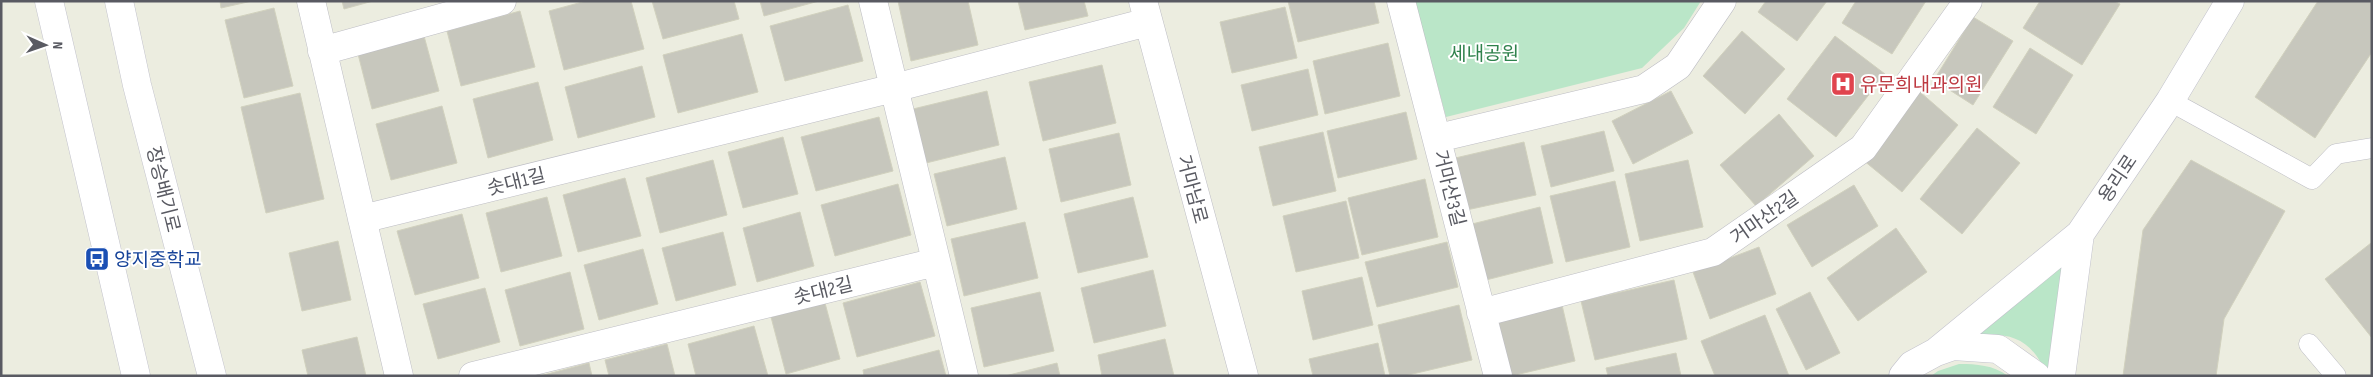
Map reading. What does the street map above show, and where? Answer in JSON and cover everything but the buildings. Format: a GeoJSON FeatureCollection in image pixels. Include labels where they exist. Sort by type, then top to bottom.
{"type":"FeatureCollection","features":[{"type":"Feature","properties":{"kind":"street"},"geometry":{"type":"LineString","coordinates":[[49,1],[136,376]]}},
{"type":"Feature","properties":{"kind":"street","name":"장승배기로"},"geometry":{"type":"LineString","coordinates":[[119,1],[137,84],[212,376]]}},
{"type":"Feature","properties":{"kind":"street"},"geometry":{"type":"LineString","coordinates":[[311,1],[399,376]]}},
{"type":"Feature","properties":{"kind":"street"},"geometry":{"type":"LineString","coordinates":[[322,51],[502,1]]}},
{"type":"Feature","properties":{"kind":"street"},"geometry":{"type":"LineString","coordinates":[[873,1],[964,376]]}},
{"type":"Feature","properties":{"kind":"street","name":"거마산3길"},"geometry":{"type":"LineString","coordinates":[[1401,1],[1438,138],[1498,376]]}},
{"type":"Feature","properties":{"kind":"street"},"geometry":{"type":"LineString","coordinates":[[1438,138],[1644,89],[1678,66],[1722,1]]}},
{"type":"Feature","properties":{"kind":"street","name":"거마산2길"},"geometry":{"type":"LineString","coordinates":[[1481,313],[1713,252],[1863,148],[1968,1]]}},
{"type":"Feature","properties":{"kind":"street","name":"용리로"},"geometry":{"type":"LineString","coordinates":[[2061,376],[2080,234],[2170,101],[2230,1]]}},
{"type":"Feature","properties":{"kind":"street"},"geometry":{"type":"LineString","coordinates":[[894,88],[1146,12]]}},
{"type":"Feature","properties":{"kind":"street","name":"거마남로"},"geometry":{"type":"LineString","coordinates":[[1146,12],[1244,376]]}},
{"type":"Feature","properties":{"kind":"street","name":"솟대1길"},"geometry":{"type":"LineString","coordinates":[[362,219],[894,88]]}},
{"type":"Feature","properties":{"kind":"street"},"geometry":{"type":"LineString","coordinates":[[1903,376],[1912,366],[1936,352],[2080,234]]}},
{"type":"Feature","properties":{"kind":"street","name":"솟대2길"},"geometry":{"type":"LineString","coordinates":[[473,376],[936,262]]}},
{"type":"Feature","properties":{"kind":"street"},"geometry":{"type":"LineString","coordinates":[[1936,352],[1953,346],[1998,349],[2036,376]]}},
{"type":"Feature","properties":{"kind":"lane"},"geometry":{"type":"LineString","coordinates":[[2170,101],[2312,179],[2336,154],[2372,148]]}},
{"type":"Feature","properties":{"kind":"lane"},"geometry":{"type":"LineString","coordinates":[[2309,344],[2336,376]]}},
{"type":"Feature","properties":{"kind":"green space","name":"세내공원"},"geometry":{"type":"Polygon","coordinates":[[[1415,1],[1701,1],[1684,28],[1642,68],[1446,117],[1415,1]]]}},
{"type":"Feature","properties":{"kind":"green space"},"geometry":{"type":"Polygon","coordinates":[[[2081,230],[2047,376],[2040,361],[2032,351],[2023,343],[2013,338],[2002,335],[1989,335],[1961,338],[2081,230]]]}},
{"type":"Feature","properties":{"kind":"green space"},"geometry":{"type":"Polygon","coordinates":[[[1959,364],[1985,366],[1997,369],[2008,376],[1931,376],[1938,371],[1959,364]]]}},
{"type":"Feature","properties":{"kind":"place","name":"유문희내과의원"},"geometry":{"type":"Point","coordinates":[1843,84]}},
{"type":"Feature","properties":{"kind":"place","name":"양지중학교"},"geometry":{"type":"Point","coordinates":[97,259]}}]}
